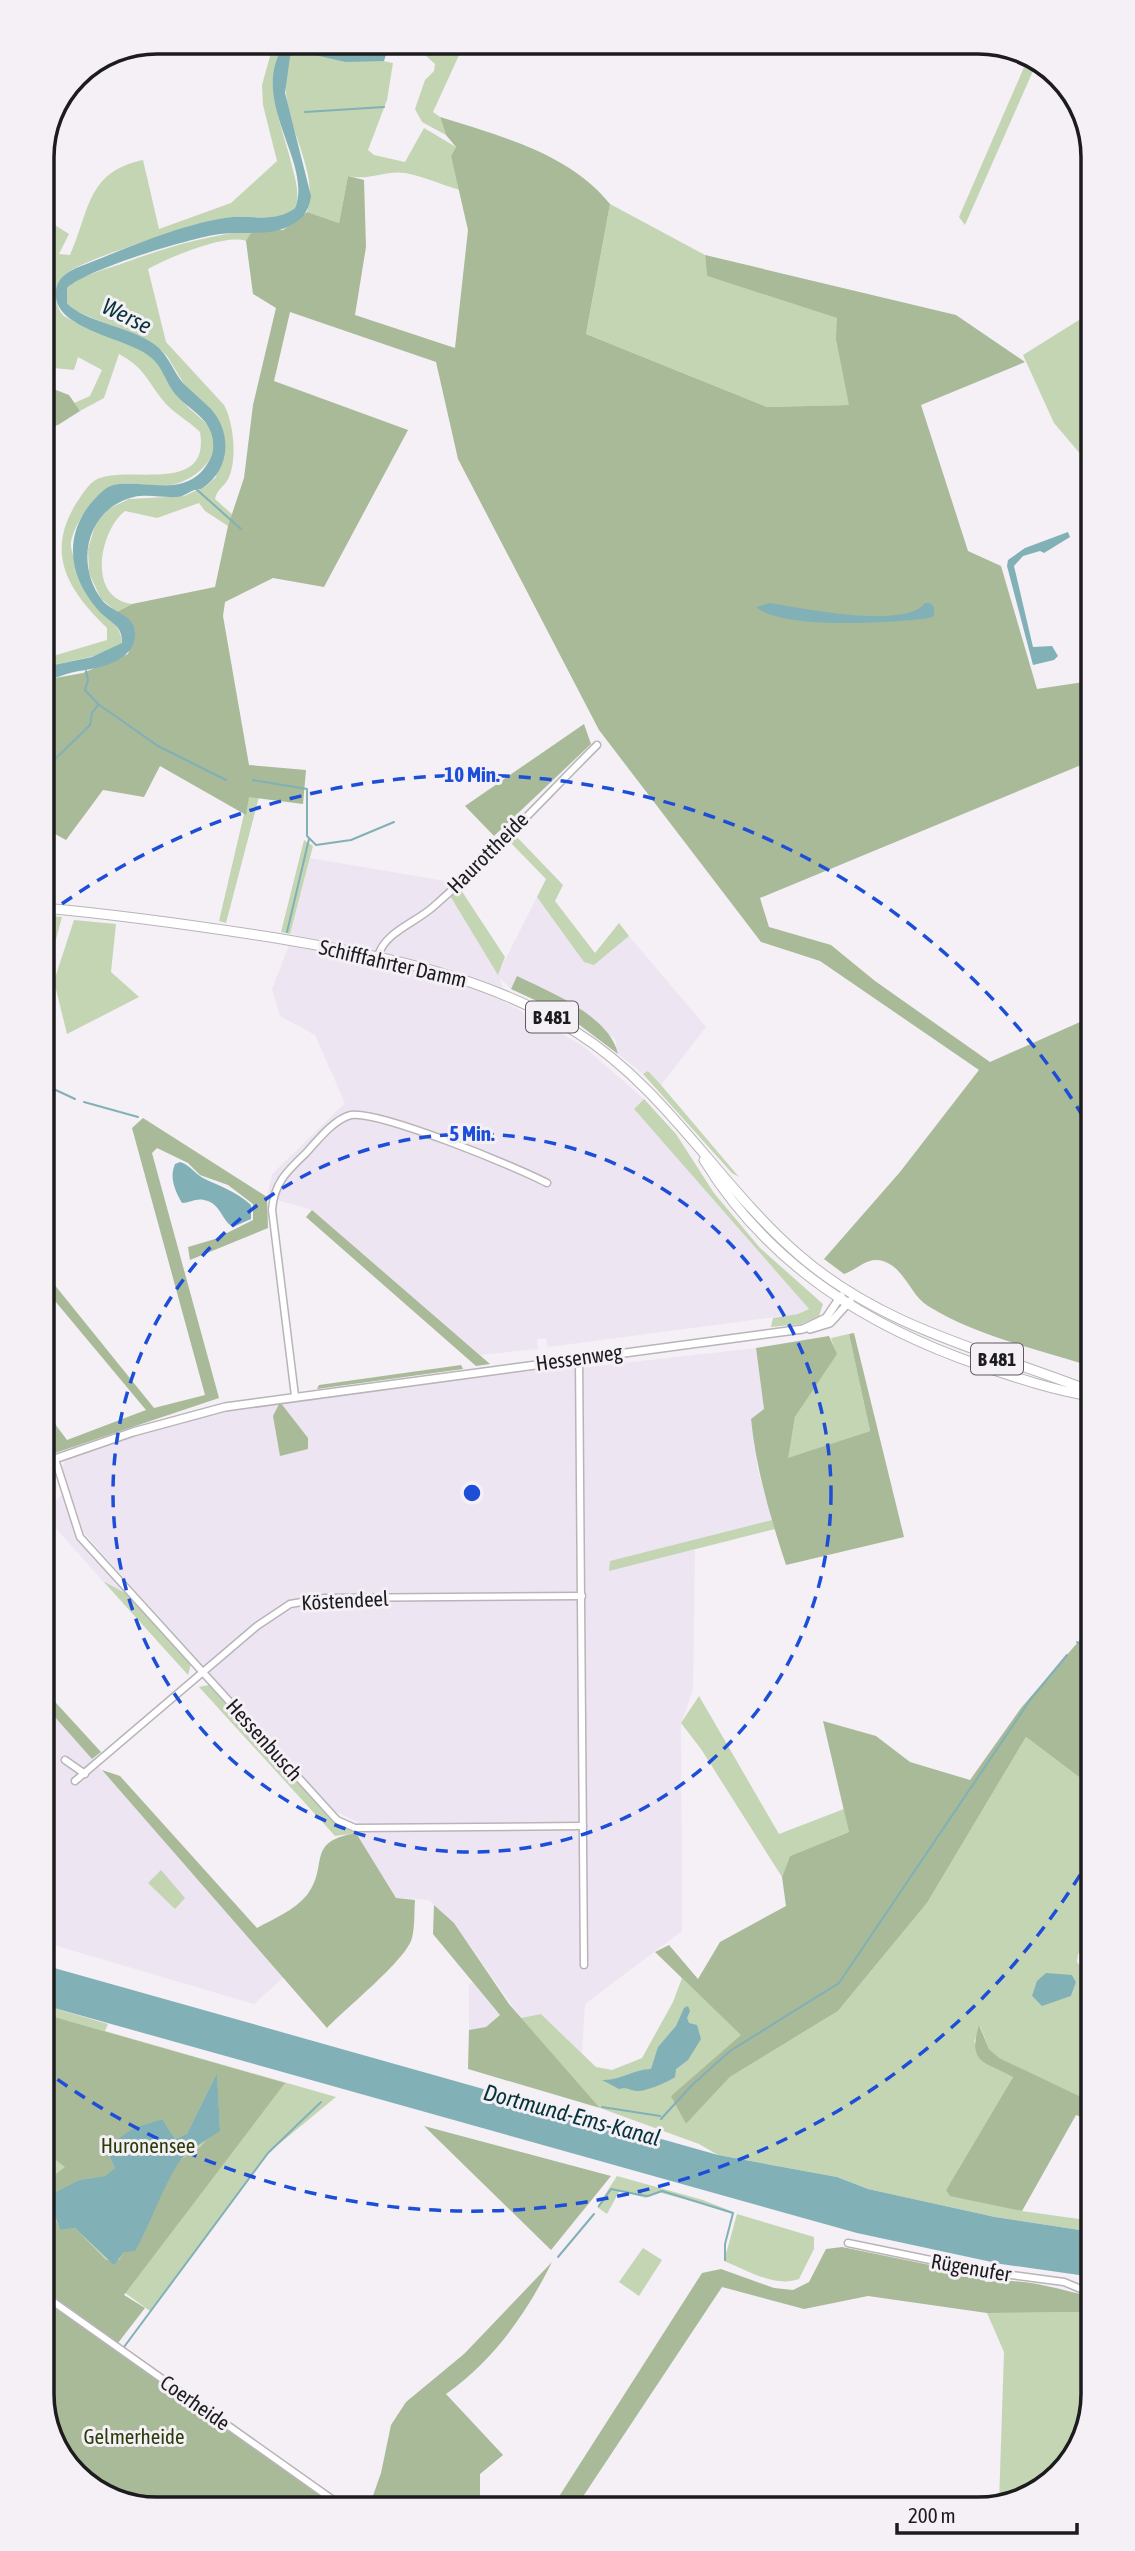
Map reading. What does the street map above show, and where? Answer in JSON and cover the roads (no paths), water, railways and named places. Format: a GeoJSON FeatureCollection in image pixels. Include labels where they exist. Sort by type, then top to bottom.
{"type":"FeatureCollection","features":[{"type":"Feature","properties":{"kind":"main road","name":"Schifffahrter Damm"},"geometry":{"type":"LineString","coordinates":[[54,909],[219,929],[378,956],[442,971],[487,987],[557,1020],[628,1071],[784,1242],[849,1292],[932,1336],[1081,1391]]}},
{"type":"Feature","properties":{"kind":"main road","name":"Schifffahrter Damm"},"geometry":{"type":"LineString","coordinates":[[690,1137],[725,1193],[749,1223],[793,1265],[843,1302],[884,1326],[947,1354],[1017,1378],[1081,1392]]}},
{"type":"Feature","properties":{"kind":"street","name":"Haurottheide"},"geometry":{"type":"LineString","coordinates":[[378,956],[388,938],[431,909],[597,745]]}},
{"type":"Feature","properties":{"kind":"street"},"geometry":{"type":"LineString","coordinates":[[295,1396],[272,1210],[273,1195],[281,1178],[327,1131],[345,1117],[373,1116],[519,1168],[547,1183]]}},
{"type":"Feature","properties":{"kind":"street","name":"Hessenweg"},"geometry":{"type":"LineString","coordinates":[[55,1459],[188,1416],[295,1396],[803,1329],[826,1318],[843,1302],[849,1292]]}},
{"type":"Feature","properties":{"kind":"street"},"geometry":{"type":"LineString","coordinates":[[579,1358],[584,1965]]}},
{"type":"Feature","properties":{"kind":"street","name":"Hessenbusch"},"geometry":{"type":"LineString","coordinates":[[55,1459],[80,1537],[328,1813],[345,1825],[355,1828],[583,1826]]}},
{"type":"Feature","properties":{"kind":"street","name":"Köstendeel"},"geometry":{"type":"LineString","coordinates":[[75,1781],[273,1614],[303,1600],[582,1596]]}},
{"type":"Feature","properties":{"kind":"street"},"geometry":{"type":"LineString","coordinates":[[65,1760],[85,1774]]}},
{"type":"Feature","properties":{"kind":"street","name":"Rügenufer"},"geometry":{"type":"LineString","coordinates":[[848,2243],[989,2273],[1064,2282],[1081,2289]]}},
{"type":"Feature","properties":{"kind":"street","name":"Coerheide"},"geometry":{"type":"LineString","coordinates":[[54,2302],[329,2497]]}},
{"type":"Feature","properties":{"kind":"water"},"geometry":{"type":"Polygon","coordinates":[[[280,54],[294,54],[290,57],[285,93],[311,196],[303,216],[290,226],[278,230],[220,234],[164,248],[95,272],[67,288],[67,303],[75,310],[133,333],[159,348],[183,383],[218,419],[223,430],[225,452],[218,472],[201,489],[177,497],[134,497],[118,503],[105,513],[90,539],[87,554],[89,570],[93,585],[102,600],[131,621],[135,632],[134,642],[129,651],[113,662],[54,678],[54,665],[92,657],[122,643],[118,628],[87,596],[74,564],[75,533],[91,503],[104,490],[114,485],[172,485],[187,482],[200,474],[212,455],[213,448],[212,435],[206,423],[176,395],[154,360],[138,349],[76,323],[57,303],[57,286],[63,276],[76,268],[173,231],[232,217],[280,215],[295,208],[298,190],[296,171],[276,107],[273,86],[275,64],[280,54]]]}},
{"type":"Feature","properties":{"kind":"water"},"geometry":{"type":"Polygon","coordinates":[[[311,54],[386,54],[384,61],[345,62],[311,54]]]}},
{"type":"Feature","properties":{"kind":"water"},"geometry":{"type":"Polygon","coordinates":[[[1068,532],[1070,537],[1044,553],[1040,551],[1023,556],[1014,566],[1033,647],[1052,646],[1058,656],[1054,660],[1033,665],[1007,566],[1008,560],[1025,548],[1068,532]]]}},
{"type":"Feature","properties":{"kind":"water"},"geometry":{"type":"Polygon","coordinates":[[[770,603],[875,616],[914,611],[925,603],[930,603],[934,607],[934,616],[891,622],[814,622],[770,614],[756,607],[770,603]]]}},
{"type":"Feature","properties":{"kind":"water"},"geometry":{"type":"Polygon","coordinates":[[[180,1162],[203,1178],[245,1200],[251,1205],[251,1219],[233,1227],[210,1202],[198,1200],[182,1203],[173,1179],[175,1164],[180,1162]]]}},
{"type":"Feature","properties":{"kind":"water","name":"Dortmund-Ems-Kanal"},"geometry":{"type":"Polygon","coordinates":[[[54,1968],[718,2155],[837,2177],[868,2189],[995,2217],[1081,2230],[1081,2275],[1001,2264],[857,2233],[54,2008],[54,1968]]]}},
{"type":"Feature","properties":{"kind":"water"},"geometry":{"type":"Polygon","coordinates":[[[1046,1973],[1072,1975],[1076,1982],[1071,1996],[1042,2006],[1032,1996],[1037,1981],[1046,1973]]]}},
{"type":"Feature","properties":{"kind":"water"},"geometry":{"type":"Polygon","coordinates":[[[688,2006],[690,2011],[687,2018],[689,2023],[697,2025],[701,2039],[688,2060],[676,2069],[675,2077],[640,2091],[619,2089],[602,2080],[651,2069],[658,2047],[676,2026],[684,2008],[688,2006]]]}},
{"type":"Feature","properties":{"kind":"water","name":"Huronensee"},"geometry":{"type":"Polygon","coordinates":[[[217,2073],[220,2131],[179,2162],[135,2251],[124,2252],[114,2265],[75,2228],[60,2230],[54,2213],[54,2193],[79,2180],[105,2176],[115,2168],[108,2153],[109,2145],[134,2128],[162,2119],[175,2139],[187,2134],[217,2073]]]}},
{"type":"Feature","properties":{"kind":"waterway"},"geometry":{"type":"LineString","coordinates":[[305,112],[384,107]]}},
{"type":"Feature","properties":{"kind":"waterway"},"geometry":{"type":"LineString","coordinates":[[195,488],[241,529]]}},
{"type":"Feature","properties":{"kind":"waterway"},"geometry":{"type":"LineString","coordinates":[[86,671],[88,680],[85,690],[98,704],[158,746],[226,780]]}},
{"type":"Feature","properties":{"kind":"waterway"},"geometry":{"type":"LineString","coordinates":[[54,760],[90,725],[92,713],[98,705]]}},
{"type":"Feature","properties":{"kind":"waterway"},"geometry":{"type":"LineString","coordinates":[[253,780],[307,789],[307,836],[316,845],[351,840],[394,822]]}},
{"type":"Feature","properties":{"kind":"waterway"},"geometry":{"type":"LineString","coordinates":[[287,932],[309,839]]}},
{"type":"Feature","properties":{"kind":"waterway"},"geometry":{"type":"LineString","coordinates":[[54,1089],[75,1099]]}},
{"type":"Feature","properties":{"kind":"waterway"},"geometry":{"type":"LineString","coordinates":[[84,1102],[138,1117]]}},
{"type":"Feature","properties":{"kind":"waterway"},"geometry":{"type":"LineString","coordinates":[[1077,1642],[1081,1644]]}},
{"type":"Feature","properties":{"kind":"waterway","name":"Dortmund-Ems-Kanal"},"geometry":{"type":"LineString","coordinates":[[661,2119],[692,2085],[730,2051],[839,1983],[1030,1700],[1067,1655]]}},
{"type":"Feature","properties":{"kind":"waterway"},"geometry":{"type":"LineString","coordinates":[[124,2347],[268,2153],[321,2102]]}},
{"type":"Feature","properties":{"kind":"waterway","name":"Dortmund-Ems-Kanal"},"geometry":{"type":"LineString","coordinates":[[602,2107],[660,2116]]}},
{"type":"Feature","properties":{"kind":"waterway"},"geometry":{"type":"LineString","coordinates":[[599,2206],[611,2189],[640,2195]]}},
{"type":"Feature","properties":{"kind":"waterway"},"geometry":{"type":"LineString","coordinates":[[641,2192],[640,2195],[648,2196],[662,2191],[733,2213],[725,2244],[725,2260]]}},
{"type":"Feature","properties":{"kind":"waterway"},"geometry":{"type":"LineString","coordinates":[[558,2257],[594,2214]]}},
{"type":"Feature","properties":{"kind":"water label","name":"Werse"},"geometry":{"type":"Point","coordinates":[127,316]}},
{"type":"Feature","properties":{"kind":"park label","name":"Gelmerheide"},"geometry":{"type":"Point","coordinates":[134,2437]}}]}
